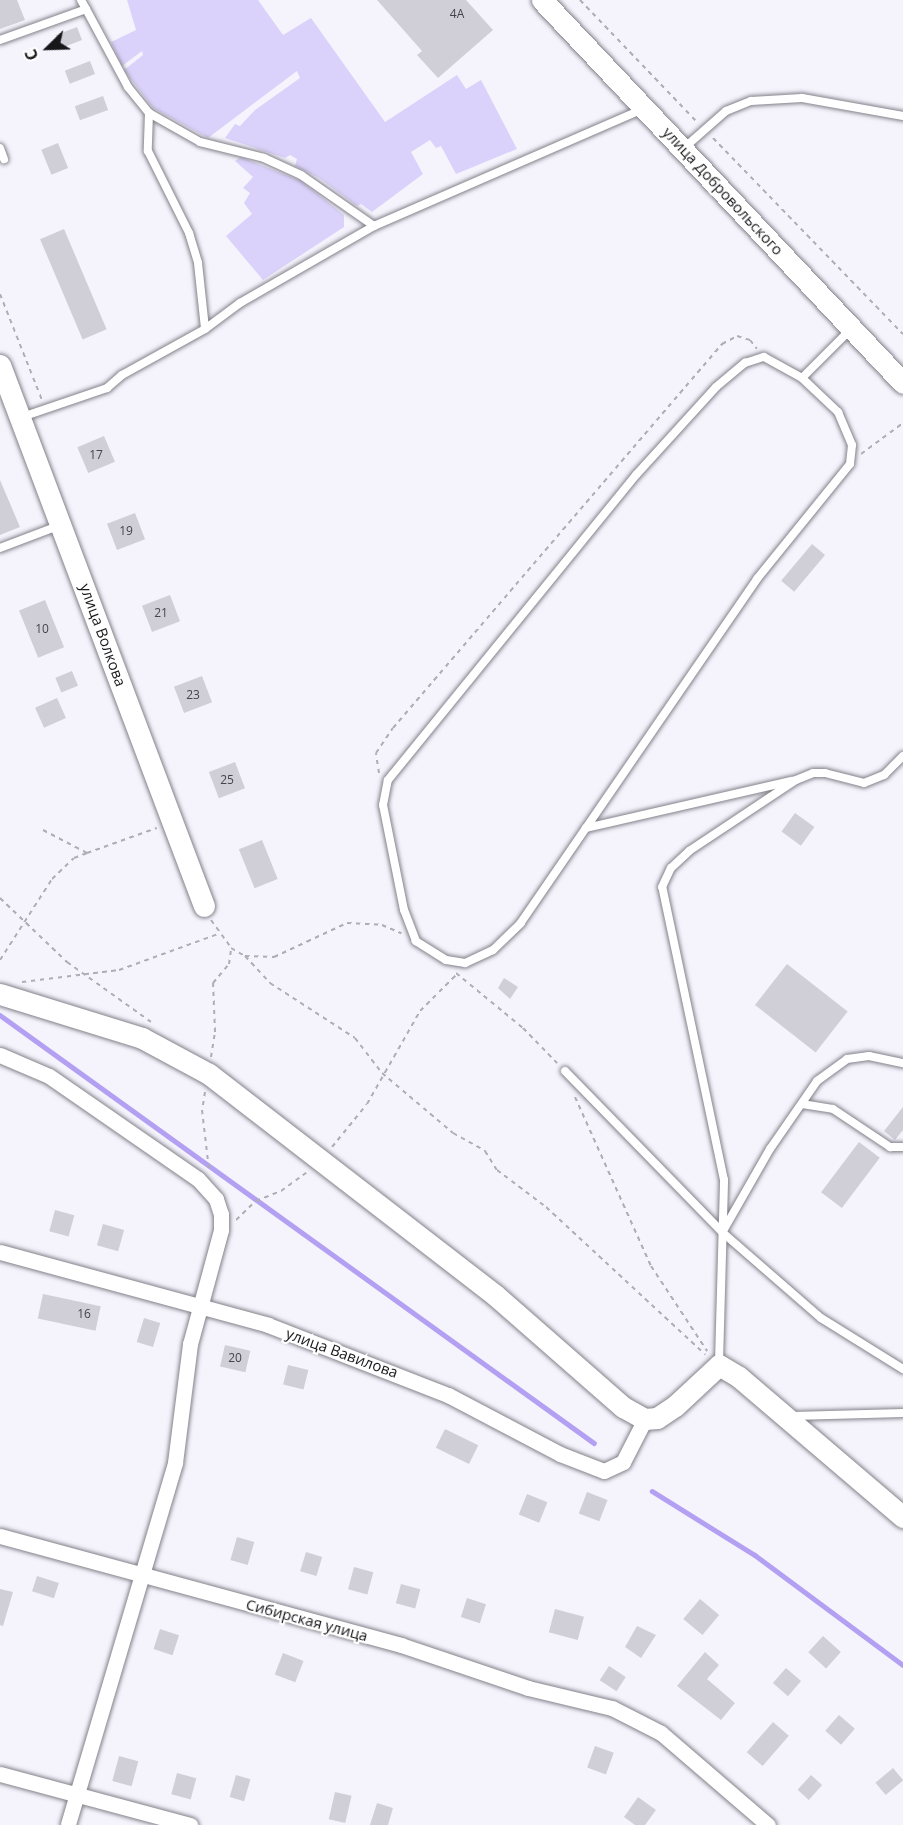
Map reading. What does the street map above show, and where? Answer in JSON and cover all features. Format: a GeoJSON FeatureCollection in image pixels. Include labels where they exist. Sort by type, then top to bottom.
{"type":"FeatureCollection","features":[{"type":"Feature","properties":{"kind":"street","name":"улица Добровольского"},"geometry":{"type":"LineString","coordinates":[[542,0],[684,148],[903,383]]}},
{"type":"Feature","properties":{"kind":"street","name":"улица Волкова"},"geometry":{"type":"LineString","coordinates":[[0,365],[63,524],[171,822],[204,906]]}},
{"type":"Feature","properties":{"kind":"street"},"geometry":{"type":"LineString","coordinates":[[0,994],[142,1038],[209,1074],[495,1295],[623,1407],[645,1419],[657,1418],[675,1406],[719,1365],[739,1377],[903,1517]]}},
{"type":"Feature","properties":{"kind":"street"},"geometry":{"type":"LineString","coordinates":[[0,1055],[49,1076],[198,1179],[216,1199],[221,1230],[199,1308],[175,1463],[68,1825]]}},
{"type":"Feature","properties":{"kind":"street","name":"улица Вавилова"},"geometry":{"type":"LineString","coordinates":[[0,1252],[268,1325],[334,1353],[385,1368],[448,1395],[560,1454],[604,1471],[623,1462],[645,1419]]}},
{"type":"Feature","properties":{"kind":"street","name":"Сибирская улица"},"geometry":{"type":"LineString","coordinates":[[0,1536],[142,1577],[401,1645],[528,1688],[612,1708],[662,1733],[768,1825]]}},
{"type":"Feature","properties":{"kind":"street"},"geometry":{"type":"LineString","coordinates":[[0,1774],[190,1825]]}},
{"type":"Feature","properties":{"kind":"lane"},"geometry":{"type":"LineString","coordinates":[[81,0],[128,87],[149,113],[200,142],[264,158],[301,175],[374,226]]}},
{"type":"Feature","properties":{"kind":"lane"},"geometry":{"type":"LineString","coordinates":[[0,40],[86,9]]}},
{"type":"Feature","properties":{"kind":"lane"},"geometry":{"type":"LineString","coordinates":[[684,148],[726,111],[750,101],[791,98],[903,116]]}},
{"type":"Feature","properties":{"kind":"lane"},"geometry":{"type":"LineString","coordinates":[[21,418],[107,388],[122,375],[206,329],[240,303],[374,226],[645,108]]}},
{"type":"Feature","properties":{"kind":"lane"},"geometry":{"type":"LineString","coordinates":[[149,113],[148,151],[189,233],[198,263],[206,329]]}},
{"type":"Feature","properties":{"kind":"lane"},"geometry":{"type":"LineString","coordinates":[[0,148],[4,159]]}},
{"type":"Feature","properties":{"kind":"lane"},"geometry":{"type":"LineString","coordinates":[[802,378],[852,328]]}},
{"type":"Feature","properties":{"kind":"lane"},"geometry":{"type":"LineString","coordinates":[[764,357],[802,378],[837,412],[852,445],[850,465],[757,579],[521,923],[493,950],[465,963],[446,960],[417,941],[404,910],[382,805],[388,780],[636,475],[716,387],[745,363],[764,357]]}},
{"type":"Feature","properties":{"kind":"lane"},"geometry":{"type":"LineString","coordinates":[[0,549],[63,524]]}},
{"type":"Feature","properties":{"kind":"lane"},"geometry":{"type":"LineString","coordinates":[[586,828],[796,780],[813,773],[864,783],[884,775],[903,756]]}},
{"type":"Feature","properties":{"kind":"lane"},"geometry":{"type":"LineString","coordinates":[[719,1365],[724,1180],[663,887],[670,868],[688,851],[796,780]]}},
{"type":"Feature","properties":{"kind":"lane"},"geometry":{"type":"LineString","coordinates":[[722,1232],[770,1149],[817,1081],[847,1059],[869,1056],[903,1063]]}},
{"type":"Feature","properties":{"kind":"lane"},"geometry":{"type":"LineString","coordinates":[[565,1071],[722,1232],[821,1318],[903,1369]]}},
{"type":"Feature","properties":{"kind":"lane"},"geometry":{"type":"LineString","coordinates":[[802,1104],[833,1109],[890,1147],[903,1147]]}},
{"type":"Feature","properties":{"kind":"lane"},"geometry":{"type":"LineString","coordinates":[[782,1415],[903,1413]]}},
{"type":"Feature","properties":{"kind":"path"},"geometry":{"type":"LineString","coordinates":[[579,0],[903,334]]}},
{"type":"Feature","properties":{"kind":"path"},"geometry":{"type":"LineString","coordinates":[[0,294],[46,408]]}},
{"type":"Feature","properties":{"kind":"path"},"geometry":{"type":"LineString","coordinates":[[382,805],[376,753],[408,711],[722,344],[737,336],[750,340],[764,357]]}},
{"type":"Feature","properties":{"kind":"path"},"geometry":{"type":"LineString","coordinates":[[850,465],[903,423]]}},
{"type":"Feature","properties":{"kind":"path"},"geometry":{"type":"LineString","coordinates":[[0,960],[62,867],[87,853],[171,822]]}},
{"type":"Feature","properties":{"kind":"path"},"geometry":{"type":"LineString","coordinates":[[43,830],[87,853]]}},
{"type":"Feature","properties":{"kind":"path"},"geometry":{"type":"LineString","coordinates":[[0,898],[24,925],[87,976],[153,1023]]}},
{"type":"Feature","properties":{"kind":"path"},"geometry":{"type":"LineString","coordinates":[[204,906],[218,934],[245,956],[270,983],[355,1038],[382,1073],[453,1133],[485,1151],[497,1170],[546,1207],[719,1365]]}},
{"type":"Feature","properties":{"kind":"path"},"geometry":{"type":"LineString","coordinates":[[245,956],[273,957],[347,923],[382,925],[417,941]]}},
{"type":"Feature","properties":{"kind":"path"},"geometry":{"type":"LineString","coordinates":[[19,982],[87,976],[133,966],[218,934]]}},
{"type":"Feature","properties":{"kind":"path"},"geometry":{"type":"LineString","coordinates":[[449,967],[523,1028],[565,1071],[591,1140],[651,1266],[691,1332],[719,1365]]}},
{"type":"Feature","properties":{"kind":"path"},"geometry":{"type":"LineString","coordinates":[[221,1230],[256,1201],[281,1191],[320,1160],[367,1104],[382,1073],[420,1011],[457,974]]}},
{"type":"Feature","properties":{"kind":"shaded area"},"geometry":{"type":"Polygon","coordinates":[[[127,0],[258,0],[283,35],[311,18],[385,122],[457,75],[466,89],[481,80],[517,149],[456,174],[441,146],[436,148],[430,140],[411,152],[423,174],[372,212],[361,204],[357,206],[319,178],[295,166],[297,159],[290,155],[285,158],[225,138],[235,124],[240,126],[255,110],[300,78],[297,71],[208,138],[153,108],[124,70],[143,55],[142,51],[122,66],[111,42],[136,30],[127,0]]]}},
{"type":"Feature","properties":{"kind":"shaded area"},"geometry":{"type":"Polygon","coordinates":[[[241,157],[301,181],[344,215],[344,227],[263,280],[226,236],[252,214],[244,203],[250,193],[243,188],[253,177],[235,161],[241,157]]]}},
{"type":"Feature","properties":{"kind":"building"},"geometry":{"type":"Polygon","coordinates":[[[0,0],[17,0],[25,20],[0,29],[0,0]]]}},
{"type":"Feature","properties":{"kind":"building"},"geometry":{"type":"Polygon","coordinates":[[[377,0],[466,0],[493,30],[438,78],[417,55],[422,51],[377,0]]]}},
{"type":"Feature","properties":{"kind":"building"},"geometry":{"type":"Polygon","coordinates":[[[77,27],[82,40],[61,48],[56,35],[77,27]]]}},
{"type":"Feature","properties":{"kind":"building"},"geometry":{"type":"Polygon","coordinates":[[[90,61],[95,74],[70,84],[65,71],[90,61]]]}},
{"type":"Feature","properties":{"kind":"building"},"geometry":{"type":"Polygon","coordinates":[[[103,96],[108,110],[80,120],[75,106],[103,96]]]}},
{"type":"Feature","properties":{"kind":"building"},"geometry":{"type":"Polygon","coordinates":[[[58,143],[68,168],[51,175],[41,150],[58,143]]]}},
{"type":"Feature","properties":{"kind":"building"},"geometry":{"type":"Polygon","coordinates":[[[64,229],[107,329],[83,339],[40,239],[64,229]]]}},
{"type":"Feature","properties":{"kind":"building"},"geometry":{"type":"Polygon","coordinates":[[[104,436],[115,462],[88,473],[77,447],[104,436]]]}},
{"type":"Feature","properties":{"kind":"building"},"geometry":{"type":"Polygon","coordinates":[[[0,480],[20,527],[0,535],[0,480]]]}},
{"type":"Feature","properties":{"kind":"building"},"geometry":{"type":"Polygon","coordinates":[[[135,513],[145,539],[117,550],[107,524],[135,513]]]}},
{"type":"Feature","properties":{"kind":"building"},"geometry":{"type":"Polygon","coordinates":[[[812,544],[825,555],[794,592],[781,581],[812,544]]]}},
{"type":"Feature","properties":{"kind":"building"},"geometry":{"type":"Polygon","coordinates":[[[170,595],[180,621],[152,632],[142,606],[170,595]]]}},
{"type":"Feature","properties":{"kind":"building"},"geometry":{"type":"Polygon","coordinates":[[[45,600],[64,647],[38,658],[19,610],[45,600]]]}},
{"type":"Feature","properties":{"kind":"building"},"geometry":{"type":"Polygon","coordinates":[[[72,671],[78,686],[61,693],[55,678],[72,671]]]}},
{"type":"Feature","properties":{"kind":"building"},"geometry":{"type":"Polygon","coordinates":[[[202,676],[212,702],[184,713],[174,687],[202,676]]]}},
{"type":"Feature","properties":{"kind":"building"},"geometry":{"type":"Polygon","coordinates":[[[57,698],[66,718],[44,728],[35,708],[57,698]]]}},
{"type":"Feature","properties":{"kind":"building"},"geometry":{"type":"Polygon","coordinates":[[[235,762],[245,788],[219,798],[209,772],[235,762]]]}},
{"type":"Feature","properties":{"kind":"building"},"geometry":{"type":"Polygon","coordinates":[[[795,813],[814,827],[801,846],[781,832],[795,813]]]}},
{"type":"Feature","properties":{"kind":"building"},"geometry":{"type":"Polygon","coordinates":[[[262,840],[278,879],[255,888],[239,849],[262,840]]]}},
{"type":"Feature","properties":{"kind":"building"},"geometry":{"type":"Polygon","coordinates":[[[787,964],[848,1011],[816,1052],[755,1005],[787,964]]]}},
{"type":"Feature","properties":{"kind":"building"},"geometry":{"type":"Polygon","coordinates":[[[504,978],[518,987],[510,999],[498,988],[504,978]]]}},
{"type":"Feature","properties":{"kind":"building"},"geometry":{"type":"Polygon","coordinates":[[[903,1107],[903,1130],[895,1140],[884,1131],[903,1107]]]}},
{"type":"Feature","properties":{"kind":"building"},"geometry":{"type":"Polygon","coordinates":[[[859,1142],[880,1158],[842,1208],[821,1192],[859,1142]]]}},
{"type":"Feature","properties":{"kind":"building"},"geometry":{"type":"Polygon","coordinates":[[[55,1210],[74,1215],[69,1236],[49,1231],[55,1210]]]}},
{"type":"Feature","properties":{"kind":"building"},"geometry":{"type":"Polygon","coordinates":[[[103,1224],[124,1230],[118,1251],[97,1245],[103,1224]]]}},
{"type":"Feature","properties":{"kind":"building"},"geometry":{"type":"Polygon","coordinates":[[[43,1294],[101,1306],[96,1331],[38,1318],[43,1294]]]}},
{"type":"Feature","properties":{"kind":"building"},"geometry":{"type":"Polygon","coordinates":[[[144,1318],[160,1323],[153,1347],[137,1342],[144,1318]]]}},
{"type":"Feature","properties":{"kind":"building"},"geometry":{"type":"Polygon","coordinates":[[[225,1345],[250,1351],[245,1372],[220,1366],[225,1345]]]}},
{"type":"Feature","properties":{"kind":"building"},"geometry":{"type":"Polygon","coordinates":[[[288,1365],[308,1370],[304,1389],[283,1384],[288,1365]]]}},
{"type":"Feature","properties":{"kind":"building"},"geometry":{"type":"Polygon","coordinates":[[[445,1429],[478,1445],[469,1464],[436,1448],[445,1429]]]}},
{"type":"Feature","properties":{"kind":"building"},"geometry":{"type":"Polygon","coordinates":[[[587,1492],[608,1500],[599,1521],[579,1513],[587,1492]]]}},
{"type":"Feature","properties":{"kind":"building"},"geometry":{"type":"Polygon","coordinates":[[[527,1494],[547,1502],[539,1523],[519,1514],[527,1494]]]}},
{"type":"Feature","properties":{"kind":"building"},"geometry":{"type":"Polygon","coordinates":[[[237,1537],[254,1542],[248,1565],[230,1560],[237,1537]]]}},
{"type":"Feature","properties":{"kind":"building"},"geometry":{"type":"Polygon","coordinates":[[[306,1552],[322,1557],[316,1576],[300,1571],[306,1552]]]}},
{"type":"Feature","properties":{"kind":"building"},"geometry":{"type":"Polygon","coordinates":[[[354,1567],[373,1572],[367,1594],[348,1589],[354,1567]]]}},
{"type":"Feature","properties":{"kind":"building"},"geometry":{"type":"Polygon","coordinates":[[[37,1576],[59,1583],[54,1598],[32,1591],[37,1576]]]}},
{"type":"Feature","properties":{"kind":"building"},"geometry":{"type":"Polygon","coordinates":[[[401,1584],[420,1589],[415,1608],[396,1603],[401,1584]]]}},
{"type":"Feature","properties":{"kind":"building"},"geometry":{"type":"Polygon","coordinates":[[[0,1589],[13,1592],[3,1626],[0,1625],[0,1589]]]}},
{"type":"Feature","properties":{"kind":"building"},"geometry":{"type":"Polygon","coordinates":[[[467,1598],[486,1604],[480,1623],[461,1617],[467,1598]]]}},
{"type":"Feature","properties":{"kind":"building"},"geometry":{"type":"Polygon","coordinates":[[[700,1599],[719,1615],[702,1635],[683,1619],[700,1599]]]}},
{"type":"Feature","properties":{"kind":"building"},"geometry":{"type":"Polygon","coordinates":[[[555,1609],[584,1617],[578,1640],[549,1632],[555,1609]]]}},
{"type":"Feature","properties":{"kind":"building"},"geometry":{"type":"Polygon","coordinates":[[[637,1626],[656,1635],[641,1658],[625,1647],[637,1626]]]}},
{"type":"Feature","properties":{"kind":"building"},"geometry":{"type":"Polygon","coordinates":[[[160,1629],[179,1635],[173,1655],[154,1649],[160,1629]]]}},
{"type":"Feature","properties":{"kind":"building"},"geometry":{"type":"Polygon","coordinates":[[[823,1636],[841,1652],[826,1668],[808,1652],[823,1636]]]}},
{"type":"Feature","properties":{"kind":"building"},"geometry":{"type":"Polygon","coordinates":[[[705,1652],[719,1665],[707,1679],[735,1703],[721,1720],[677,1686],[705,1652]]]}},
{"type":"Feature","properties":{"kind":"building"},"geometry":{"type":"Polygon","coordinates":[[[283,1653],[304,1661],[295,1682],[275,1674],[283,1653]]]}},
{"type":"Feature","properties":{"kind":"building"},"geometry":{"type":"Polygon","coordinates":[[[609,1666],[626,1677],[617,1691],[600,1680],[609,1666]]]}},
{"type":"Feature","properties":{"kind":"building"},"geometry":{"type":"Polygon","coordinates":[[[786,1668],[801,1681],[788,1696],[773,1683],[786,1668]]]}},
{"type":"Feature","properties":{"kind":"building"},"geometry":{"type":"Polygon","coordinates":[[[839,1715],[855,1729],[841,1745],[825,1731],[839,1715]]]}},
{"type":"Feature","properties":{"kind":"building"},"geometry":{"type":"Polygon","coordinates":[[[773,1722],[789,1736],[763,1766],[747,1752],[773,1722]]]}},
{"type":"Feature","properties":{"kind":"building"},"geometry":{"type":"Polygon","coordinates":[[[595,1746],[614,1753],[606,1774],[587,1768],[595,1746]]]}},
{"type":"Feature","properties":{"kind":"building"},"geometry":{"type":"Polygon","coordinates":[[[119,1756],[138,1761],[132,1786],[112,1781],[119,1756]]]}},
{"type":"Feature","properties":{"kind":"building"},"geometry":{"type":"Polygon","coordinates":[[[893,1768],[903,1780],[886,1795],[875,1783],[893,1768]]]}},
{"type":"Feature","properties":{"kind":"building"},"geometry":{"type":"Polygon","coordinates":[[[177,1773],[196,1778],[191,1799],[171,1794],[177,1773]]]}},
{"type":"Feature","properties":{"kind":"building"},"geometry":{"type":"Polygon","coordinates":[[[236,1775],[250,1779],[244,1801],[230,1797],[236,1775]]]}},
{"type":"Feature","properties":{"kind":"building"},"geometry":{"type":"Polygon","coordinates":[[[811,1775],[822,1785],[809,1800],[798,1790],[811,1775]]]}},
{"type":"Feature","properties":{"kind":"building"},"geometry":{"type":"Polygon","coordinates":[[[335,1792],[352,1796],[345,1823],[329,1819],[335,1792]]]}},
{"type":"Feature","properties":{"kind":"building"},"geometry":{"type":"Polygon","coordinates":[[[638,1797],[656,1810],[645,1825],[635,1825],[624,1817],[638,1797]]]}},
{"type":"Feature","properties":{"kind":"building"},"geometry":{"type":"Polygon","coordinates":[[[377,1803],[393,1808],[388,1825],[370,1825],[377,1803]]]}},
{"type":"Feature","properties":{"kind":"waterway"},"geometry":{"type":"LineString","coordinates":[[0,1015],[594,1443]]}},
{"type":"Feature","properties":{"kind":"waterway"},"geometry":{"type":"LineString","coordinates":[[652,1491],[755,1555],[903,1665]]}}]}
